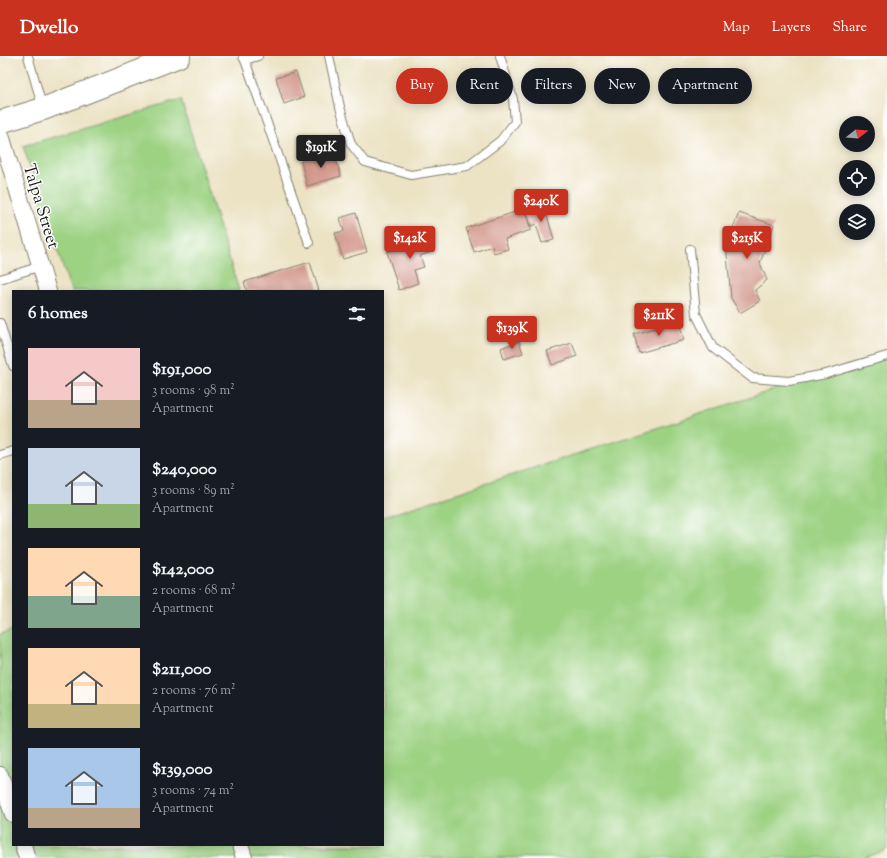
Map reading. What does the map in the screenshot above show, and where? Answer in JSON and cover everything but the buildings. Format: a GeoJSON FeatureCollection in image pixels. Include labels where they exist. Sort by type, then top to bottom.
{"type":"FeatureCollection","features":[{"type":"Feature","properties":{"kind":"main road"},"geometry":{"type":"LineString","coordinates":[[0,122],[43,109],[179,56]]}},
{"type":"Feature","properties":{"kind":"street","name":"Talpa Street"},"geometry":{"type":"LineString","coordinates":[[0,132],[48,290]]}},
{"type":"Feature","properties":{"kind":"street"},"geometry":{"type":"LineString","coordinates":[[0,775],[12,811]]}},
{"type":"Feature","properties":{"kind":"street"},"geometry":{"type":"LineString","coordinates":[[23,846],[27,858]]}},
{"type":"Feature","properties":{"kind":"street"},"geometry":{"type":"LineString","coordinates":[[240,846],[244,858]]}},
{"type":"Feature","properties":{"kind":"lane"},"geometry":{"type":"LineString","coordinates":[[28,56],[43,109]]}},
{"type":"Feature","properties":{"kind":"lane"},"geometry":{"type":"LineString","coordinates":[[258,56],[244,58],[310,243]]}},
{"type":"Feature","properties":{"kind":"lane"},"geometry":{"type":"LineString","coordinates":[[329,56],[340,107],[351,144],[365,162],[411,175],[467,166],[500,141],[515,122],[513,99],[500,56]]}},
{"type":"Feature","properties":{"kind":"lane"},"geometry":{"type":"LineString","coordinates":[[690,249],[696,314],[713,348],[752,378],[789,381],[826,374],[887,356]]}},
{"type":"Feature","properties":{"kind":"lane"},"geometry":{"type":"LineString","coordinates":[[0,279],[41,266]]}},
{"type":"Feature","properties":{"kind":"lane"},"geometry":{"type":"LineString","coordinates":[[0,323],[12,363]]}},
{"type":"Feature","properties":{"kind":"lane"},"geometry":{"type":"LineString","coordinates":[[0,455],[12,451]]}},
{"type":"Feature","properties":{"kind":"green space"},"geometry":{"type":"Polygon","coordinates":[[[181,100],[239,290],[71,290],[23,146],[181,100]]]}},
{"type":"Feature","properties":{"kind":"green space"},"geometry":{"type":"Polygon","coordinates":[[[887,353],[887,850],[863,858],[0,858],[0,634],[12,630],[12,846],[384,846],[384,517],[887,353]]]}}]}
